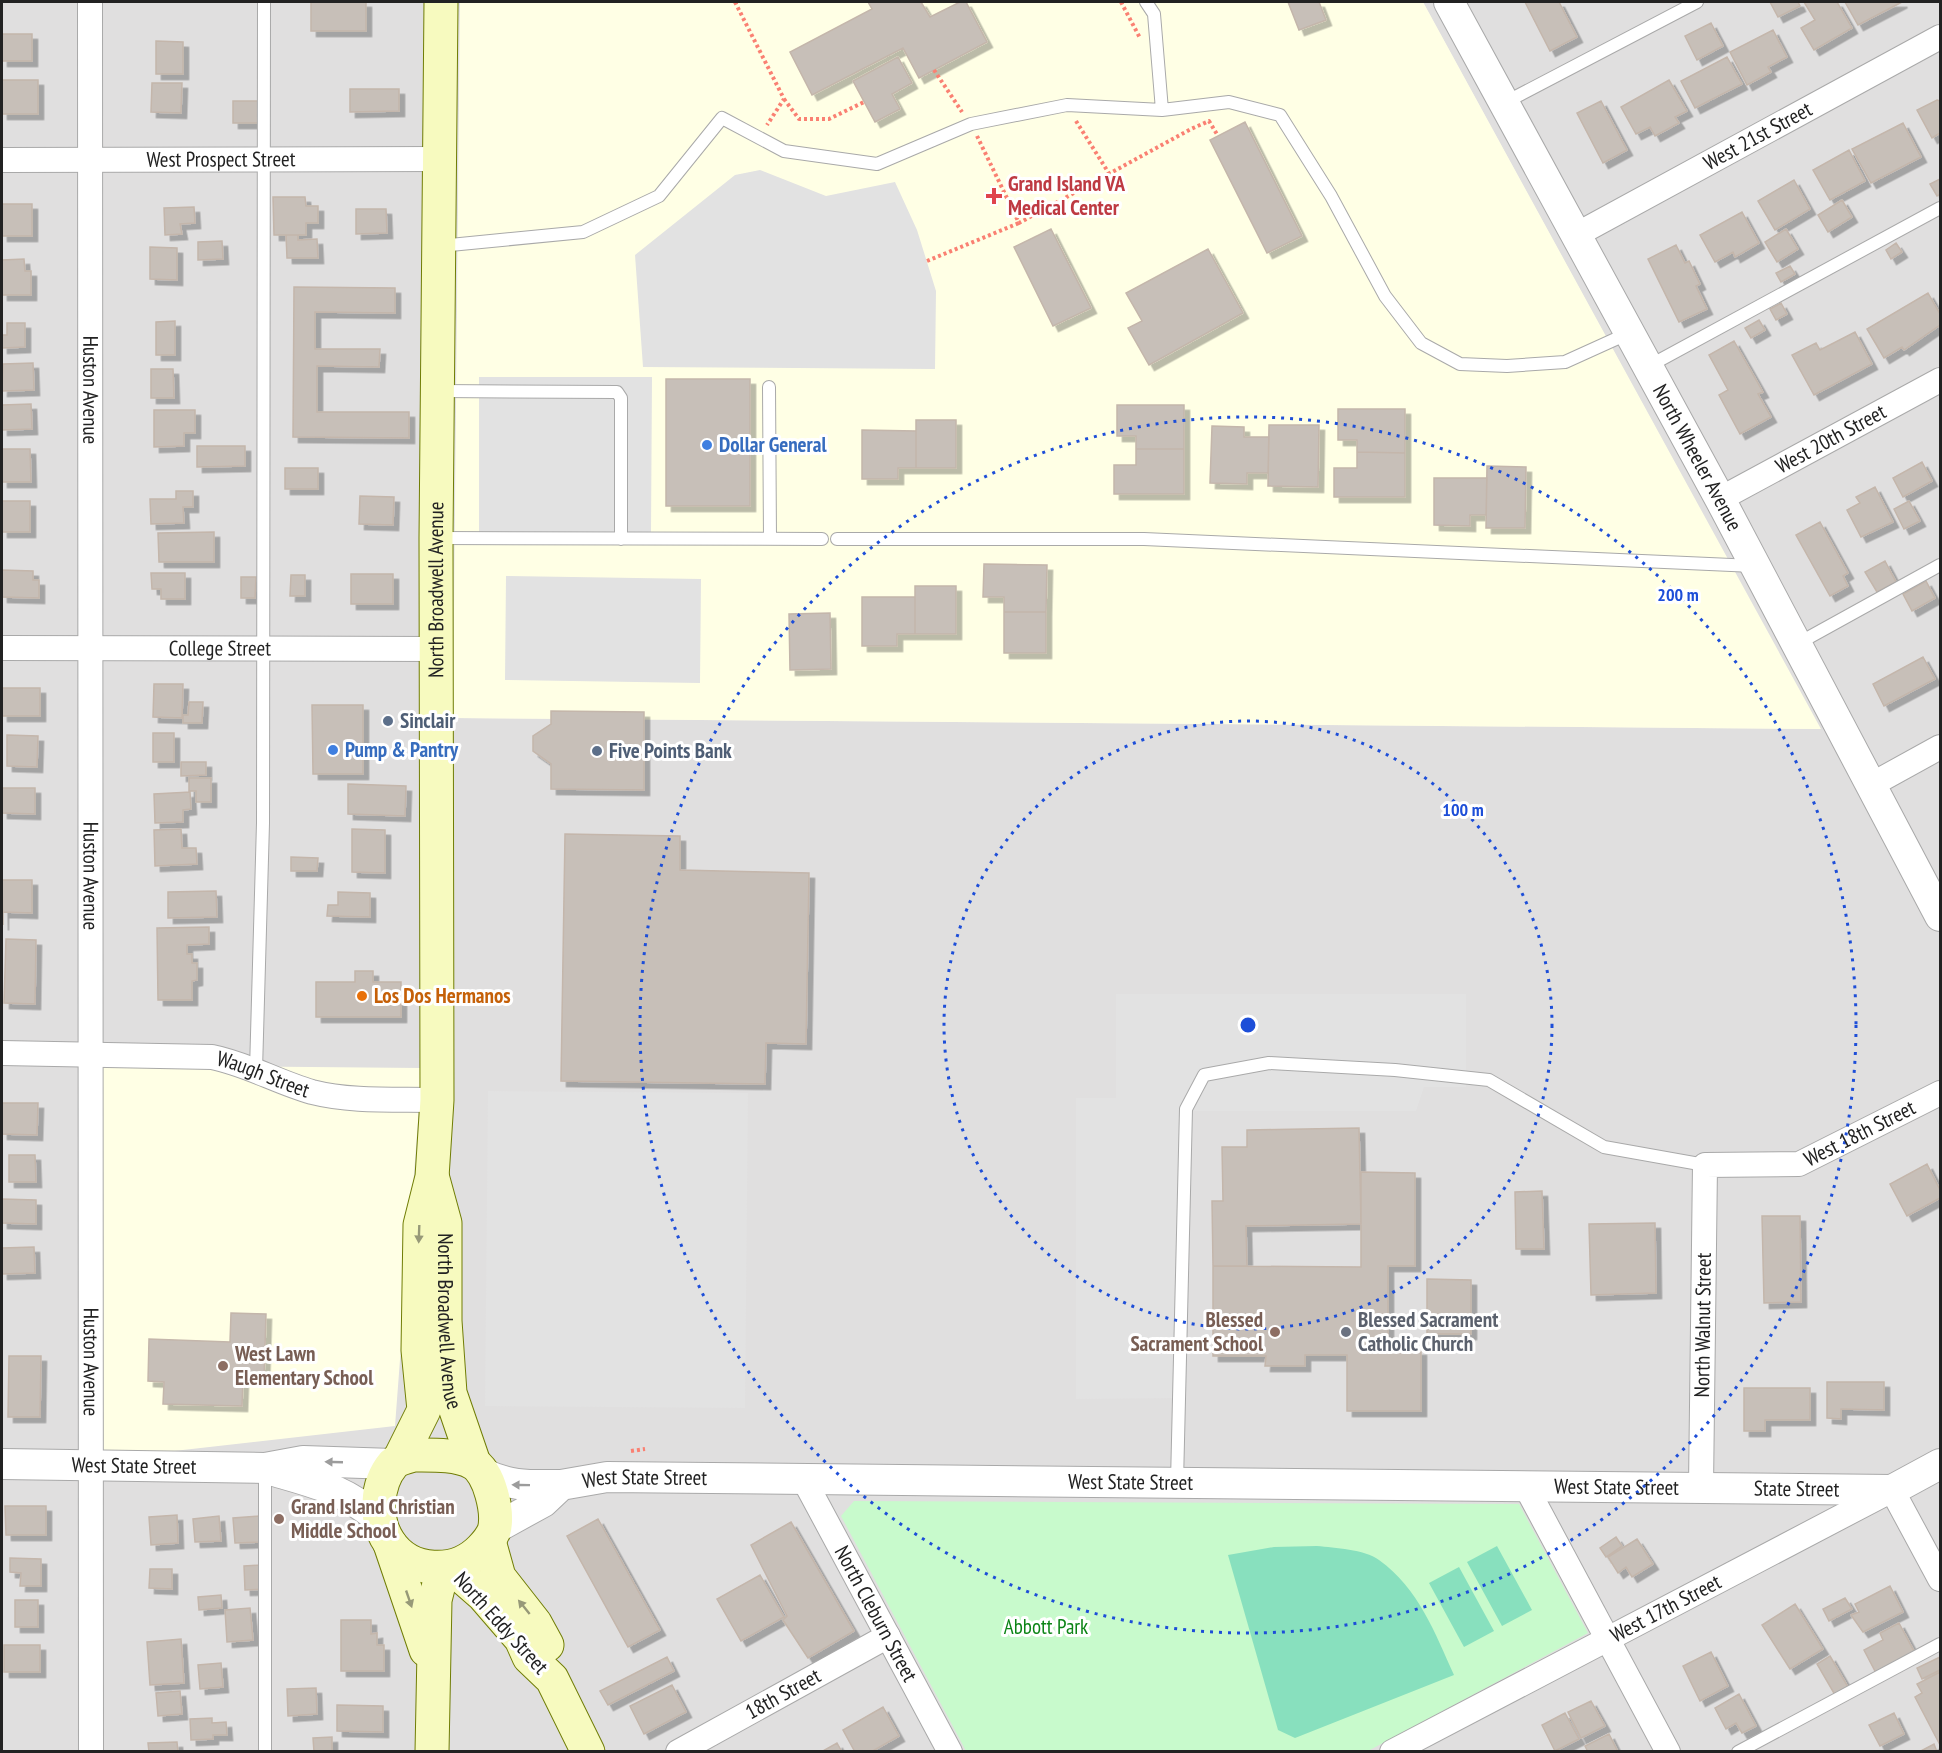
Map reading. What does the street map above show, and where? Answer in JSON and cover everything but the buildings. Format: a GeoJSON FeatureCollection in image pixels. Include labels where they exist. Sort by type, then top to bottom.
{"type":"FeatureCollection","features":[{"type":"Feature","properties":{"kind":"main road","name":"North Broadwell Avenue"},"geometry":{"type":"LineString","coordinates":[[396,1461],[424,1410],[418,1350],[419,1235],[432,1178],[436,1100],[436,538],[441,2]]}},
{"type":"Feature","properties":{"kind":"main road","name":"North Broadwell Avenue"},"geometry":{"type":"LineString","coordinates":[[432,1178],[444,1223],[445,1321],[450,1393],[459,1424],[478,1468]]}},
{"type":"Feature","properties":{"kind":"main road"},"geometry":{"type":"LineString","coordinates":[[385,1532],[412,1561],[447,1568],[475,1555],[492,1535],[490,1491],[478,1468],[436,1455],[414,1455],[396,1461],[383,1484],[379,1505],[385,1532],[427,1652],[432,1684]]}},
{"type":"Feature","properties":{"kind":"main road","name":"North Eddy Street"},"geometry":{"type":"LineString","coordinates":[[492,1535],[499,1577],[535,1623],[547,1645],[552,1679],[588,1752]]}},
{"type":"Feature","properties":{"kind":"main road"},"geometry":{"type":"LineString","coordinates":[[432,1752],[435,1600],[447,1568]]}},
{"type":"Feature","properties":{"kind":"main road","name":"North Eddy Street"},"geometry":{"type":"LineString","coordinates":[[447,1568],[483,1596],[520,1639],[529,1657],[552,1679]]}},
{"type":"Feature","properties":{"kind":"street","name":"Huston Avenue"},"geometry":{"type":"LineString","coordinates":[[90,2],[91,1752]]}},
{"type":"Feature","properties":{"kind":"street","name":"North Wheeler Avenue"},"geometry":{"type":"LineString","coordinates":[[1449,2],[1720,499],[1941,916]]}},
{"type":"Feature","properties":{"kind":"street","name":"West 21st Street"},"geometry":{"type":"LineString","coordinates":[[1576,235],[1941,37]]}},
{"type":"Feature","properties":{"kind":"street","name":"West Prospect Street"},"geometry":{"type":"LineString","coordinates":[[2,160],[440,159]]}},
{"type":"Feature","properties":{"kind":"street","name":"West 20th Street"},"geometry":{"type":"LineString","coordinates":[[1720,499],[1941,380]]}},
{"type":"Feature","properties":{"kind":"street","name":"College Street"},"geometry":{"type":"LineString","coordinates":[[2,648],[436,649]]}},
{"type":"Feature","properties":{"kind":"street"},"geometry":{"type":"LineString","coordinates":[[1871,785],[1941,747]]}},
{"type":"Feature","properties":{"kind":"street","name":"Waugh Street"},"geometry":{"type":"LineString","coordinates":[[2,1053],[212,1057],[236,1062],[291,1085],[335,1096],[436,1100]]}},
{"type":"Feature","properties":{"kind":"street","name":"West 18th Street"},"geometry":{"type":"LineString","coordinates":[[1705,1165],[1799,1164],[1941,1092]]}},
{"type":"Feature","properties":{"kind":"street","name":"North Walnut Street"},"geometry":{"type":"LineString","coordinates":[[1701,1487],[1705,1165]]}},
{"type":"Feature","properties":{"kind":"street","name":"West State Street"},"geometry":{"type":"LineString","coordinates":[[2,1464],[265,1468],[303,1461],[396,1461]]}},
{"type":"Feature","properties":{"kind":"street","name":"West 17th Street"},"geometry":{"type":"LineString","coordinates":[[1392,1752],[1941,1464]]}},
{"type":"Feature","properties":{"kind":"street","name":"West State Street"},"geometry":{"type":"LineString","coordinates":[[265,1468],[336,1489],[363,1505],[385,1532]]}},
{"type":"Feature","properties":{"kind":"street","name":"West State Street"},"geometry":{"type":"LineString","coordinates":[[478,1468],[508,1484],[561,1485],[607,1477],[1701,1487]]}},
{"type":"Feature","properties":{"kind":"street","name":"North Cleburn Street"},"geometry":{"type":"LineString","coordinates":[[803,1478],[950,1752]]}},
{"type":"Feature","properties":{"kind":"street","name":"West State Street"},"geometry":{"type":"LineString","coordinates":[[492,1535],[543,1502],[561,1485]]}},
{"type":"Feature","properties":{"kind":"street"},"geometry":{"type":"LineString","coordinates":[[1525,1485],[1668,1752]]}},
{"type":"Feature","properties":{"kind":"street","name":"State Street"},"geometry":{"type":"LineString","coordinates":[[1701,1487],[1892,1490]]}},
{"type":"Feature","properties":{"kind":"street"},"geometry":{"type":"LineString","coordinates":[[1892,1490],[1941,1580]]}},
{"type":"Feature","properties":{"kind":"street","name":"18th Street"},"geometry":{"type":"LineString","coordinates":[[678,1752],[888,1636]]}},
{"type":"Feature","properties":{"kind":"lane"},"geometry":{"type":"LineString","coordinates":[[255,1070],[263,823],[264,2]]}},
{"type":"Feature","properties":{"kind":"lane"},"geometry":{"type":"LineString","coordinates":[[1146,2],[1154,14],[1162,110]]}},
{"type":"Feature","properties":{"kind":"lane"},"geometry":{"type":"LineString","coordinates":[[1503,103],[1696,2]]}},
{"type":"Feature","properties":{"kind":"lane"},"geometry":{"type":"LineString","coordinates":[[438,246],[583,232],[659,196],[722,118],[784,151],[877,164],[971,124],[1066,105],[1162,110],[1229,102],[1280,115],[1330,196],[1385,296],[1421,343],[1460,364],[1507,366],[1565,362],[1630,333]]}},
{"type":"Feature","properties":{"kind":"lane"},"geometry":{"type":"LineString","coordinates":[[1648,366],[1941,208]]}},
{"type":"Feature","properties":{"kind":"lane"},"geometry":{"type":"LineString","coordinates":[[769,387],[771,539]]}},
{"type":"Feature","properties":{"kind":"lane"},"geometry":{"type":"LineString","coordinates":[[437,391],[617,392],[621,398],[621,538]]}},
{"type":"Feature","properties":{"kind":"lane"},"geometry":{"type":"LineString","coordinates":[[436,538],[822,539]]}},
{"type":"Feature","properties":{"kind":"lane"},"geometry":{"type":"LineString","coordinates":[[837,539],[1144,539],[1756,566]]}},
{"type":"Feature","properties":{"kind":"lane"},"geometry":{"type":"LineString","coordinates":[[1797,644],[1941,565]]}},
{"type":"Feature","properties":{"kind":"lane"},"geometry":{"type":"LineString","coordinates":[[1177,1483],[1186,1108],[1204,1076],[1269,1063],[1395,1070],[1488,1080],[1604,1147],[1705,1165]]}},
{"type":"Feature","properties":{"kind":"lane"},"geometry":{"type":"LineString","coordinates":[[265,1468],[265,1752]]}},
{"type":"Feature","properties":{"kind":"lane"},"geometry":{"type":"LineString","coordinates":[[1738,1752],[1941,1644]]}},
{"type":"Feature","properties":{"kind":"path"},"geometry":{"type":"LineString","coordinates":[[736,2],[784,99],[799,119],[829,119],[864,102]]}},
{"type":"Feature","properties":{"kind":"path"},"geometry":{"type":"LineString","coordinates":[[1121,2],[1143,43]]}},
{"type":"Feature","properties":{"kind":"path"},"geometry":{"type":"LineString","coordinates":[[934,70],[971,124],[1019,224]]}},
{"type":"Feature","properties":{"kind":"path"},"geometry":{"type":"LineString","coordinates":[[759,138],[784,99]]}},
{"type":"Feature","properties":{"kind":"path"},"geometry":{"type":"LineString","coordinates":[[1066,105],[1110,175]]}},
{"type":"Feature","properties":{"kind":"path"},"geometry":{"type":"LineString","coordinates":[[927,261],[1019,224],[1209,121],[1218,136]]}},
{"type":"Feature","properties":{"kind":"path"},"geometry":{"type":"LineString","coordinates":[[632,1451],[645,1449]]}},
{"type":"Feature","properties":{"kind":"shaded area"},"geometry":{"type":"Polygon","coordinates":[[[2,2],[460,2],[453,718],[1820,729],[1423,2],[1940,2],[1940,1751],[2,1752],[2,2]]]}},
{"type":"Feature","properties":{"kind":"shaded area","name":"Grand Island VA Medical Center"},"geometry":{"type":"Polygon","coordinates":[[[460,2],[1423,2],[1821,729],[453,718],[460,2]]]}},
{"type":"Feature","properties":{"kind":"shaded area"},"geometry":{"type":"Polygon","coordinates":[[[760,170],[826,196],[895,182],[917,230],[936,291],[935,369],[643,367],[635,255],[735,175],[760,170]]]}},
{"type":"Feature","properties":{"kind":"shaded area"},"geometry":{"type":"Polygon","coordinates":[[[479,377],[652,377],[651,533],[479,532],[479,377]]]}},
{"type":"Feature","properties":{"kind":"shaded area"},"geometry":{"type":"Polygon","coordinates":[[[506,576],[701,579],[700,683],[505,680],[506,576]]]}},
{"type":"Feature","properties":{"kind":"shaded area"},"geometry":{"type":"Polygon","coordinates":[[[1116,994],[1466,994],[1466,1087],[1424,1087],[1416,1111],[1180,1111],[1180,1398],[1076,1399],[1076,1098],[1116,1098],[1116,994]]]}},
{"type":"Feature","properties":{"kind":"shaded area"},"geometry":{"type":"Polygon","coordinates":[[[103,1065],[422,1068],[395,1426],[103,1459],[103,1065]]]}},
{"type":"Feature","properties":{"kind":"shaded area"},"geometry":{"type":"Polygon","coordinates":[[[488,1091],[748,1093],[745,1408],[485,1406],[488,1091]]]}},
{"type":"Feature","properties":{"kind":"green space","name":"Abbott Park"},"geometry":{"type":"Polygon","coordinates":[[[854,1501],[1519,1504],[1588,1633],[1368,1751],[966,1751],[841,1516],[854,1501]]]}},
{"type":"Feature","properties":{"kind":"green space"},"geometry":{"type":"Polygon","coordinates":[[[1317,1546],[1366,1553],[1393,1572],[1405,1584],[1424,1613],[1454,1675],[1295,1738],[1278,1730],[1228,1555],[1274,1547],[1317,1546]]]}},
{"type":"Feature","properties":{"kind":"green space"},"geometry":{"type":"Polygon","coordinates":[[[1497,1546],[1532,1610],[1502,1626],[1467,1562],[1497,1546]]]}},
{"type":"Feature","properties":{"kind":"green space"},"geometry":{"type":"Polygon","coordinates":[[[1459,1567],[1494,1631],[1464,1647],[1429,1583],[1459,1567]]]}},
{"type":"Feature","properties":{"kind":"place","name":"Grand Island VA Medical Center"},"geometry":{"type":"Point","coordinates":[994,196]}},
{"type":"Feature","properties":{"kind":"place","name":"Dollar General"},"geometry":{"type":"Point","coordinates":[707,445]}},
{"type":"Feature","properties":{"kind":"place","name":"Sinclair"},"geometry":{"type":"Point","coordinates":[388,721]}},
{"type":"Feature","properties":{"kind":"place","name":"Pump & Pantry"},"geometry":{"type":"Point","coordinates":[333,750]}},
{"type":"Feature","properties":{"kind":"place","name":"Five Points Bank"},"geometry":{"type":"Point","coordinates":[597,751]}},
{"type":"Feature","properties":{"kind":"place","name":"Los Dos Hermanos"},"geometry":{"type":"Point","coordinates":[362,996]}},
{"type":"Feature","properties":{"kind":"place","name":"Blessed Sacrament School"},"geometry":{"type":"Point","coordinates":[1275,1332]}},
{"type":"Feature","properties":{"kind":"place","name":"Blessed Sacrament Catholic Church"},"geometry":{"type":"Point","coordinates":[1346,1332]}},
{"type":"Feature","properties":{"kind":"place","name":"West Lawn Elementary School"},"geometry":{"type":"Point","coordinates":[223,1366]}},
{"type":"Feature","properties":{"kind":"place","name":"Grand Island Christian Middle School"},"geometry":{"type":"Point","coordinates":[279,1519]}}]}
